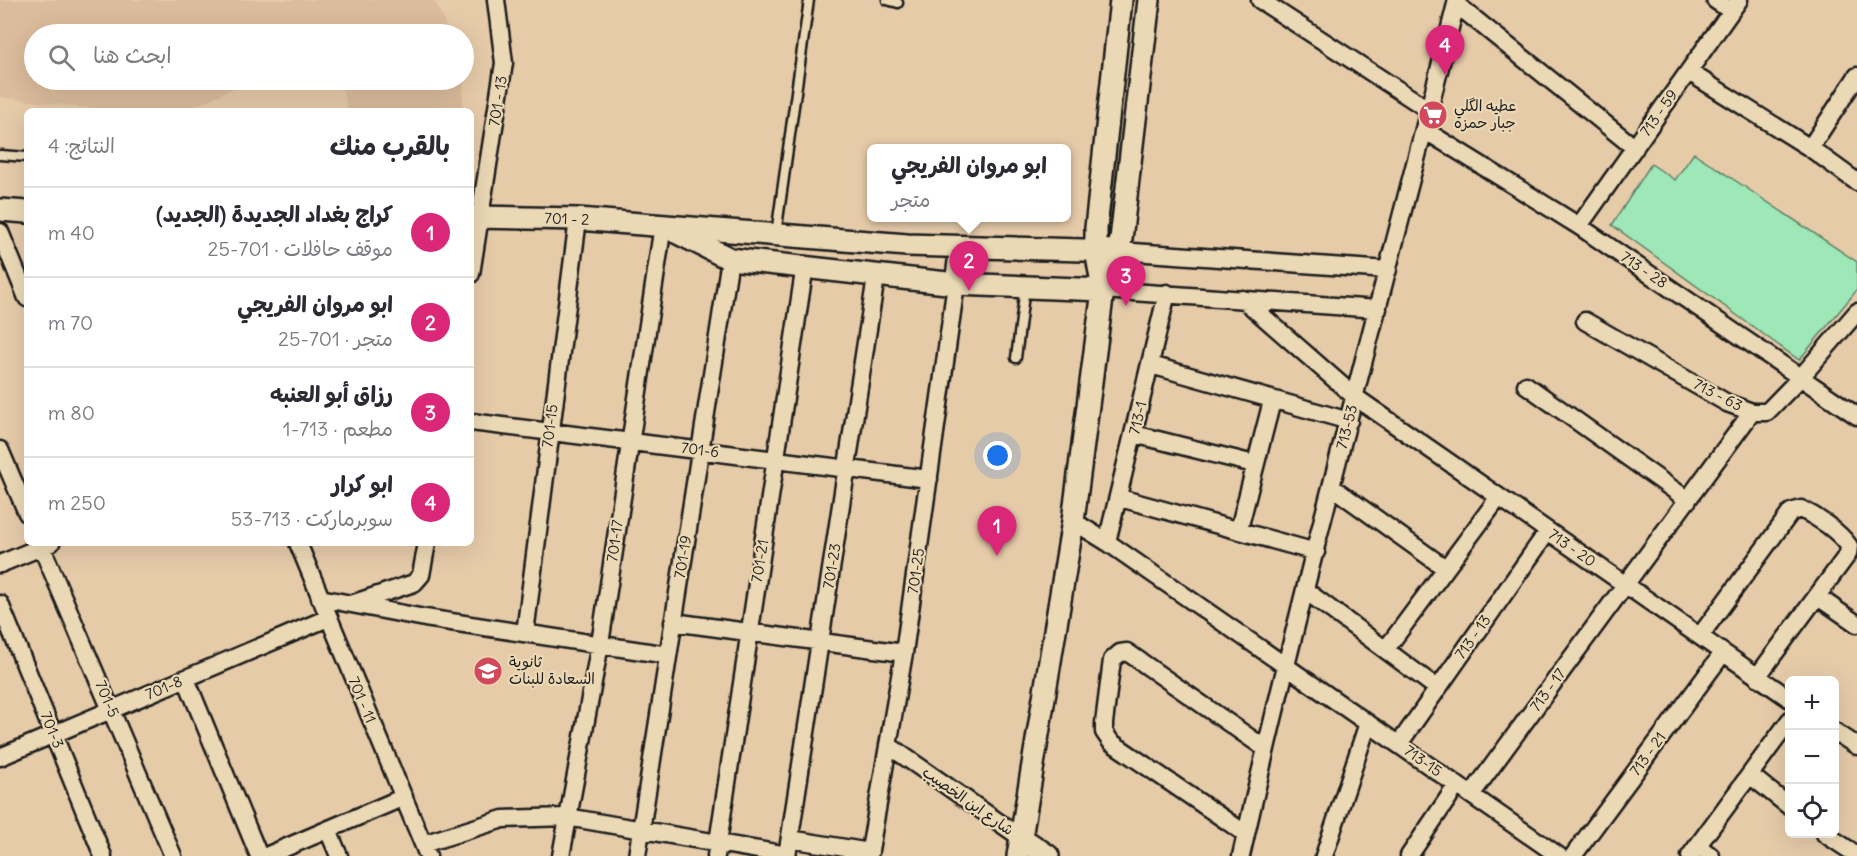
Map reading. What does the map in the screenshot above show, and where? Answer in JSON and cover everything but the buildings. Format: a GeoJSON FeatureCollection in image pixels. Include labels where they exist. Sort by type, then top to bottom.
{"type":"FeatureCollection","features":[{"type":"Feature","properties":{"kind":"street","name":"701 - 13"},"geometry":{"type":"LineString","coordinates":[[475,217],[504,63],[496,0]]}},
{"type":"Feature","properties":{"kind":"street"},"geometry":{"type":"LineString","coordinates":[[1103,290],[1096,250],[1096,228],[1121,0]]}},
{"type":"Feature","properties":{"kind":"street"},"geometry":{"type":"LineString","coordinates":[[1019,846],[1073,521],[1103,290],[1119,251],[1149,0]]}},
{"type":"Feature","properties":{"kind":"street"},"geometry":{"type":"LineString","coordinates":[[1260,0],[1430,110]]}},
{"type":"Feature","properties":{"kind":"street"},"geometry":{"type":"LineString","coordinates":[[1715,0],[1735,6]]}},
{"type":"Feature","properties":{"kind":"street"},"geometry":{"type":"LineString","coordinates":[[1457,2],[1635,148]]}},
{"type":"Feature","properties":{"kind":"street","name":"713-53"},"geometry":{"type":"LineString","coordinates":[[1241,856],[1332,487],[1426,131],[1457,2]]}},
{"type":"Feature","properties":{"kind":"street","name":"713 - 59"},"geometry":{"type":"LineString","coordinates":[[1579,226],[1735,6]]}},
{"type":"Feature","properties":{"kind":"street"},"geometry":{"type":"LineString","coordinates":[[1689,72],[1810,148],[1857,182]]}},
{"type":"Feature","properties":{"kind":"street"},"geometry":{"type":"LineString","coordinates":[[1810,148],[1857,75]]}},
{"type":"Feature","properties":{"kind":"street","name":"713 - 28"},"geometry":{"type":"LineString","coordinates":[[1426,131],[1579,226],[1857,416]]}},
{"type":"Feature","properties":{"kind":"street","name":"701 - 2"},"geometry":{"type":"LineString","coordinates":[[475,217],[578,219],[907,245],[1119,251]]}},
{"type":"Feature","properties":{"kind":"street","name":"701-15"},"geometry":{"type":"LineString","coordinates":[[525,633],[578,219]]}},
{"type":"Feature","properties":{"kind":"street"},"geometry":{"type":"LineString","coordinates":[[663,225],[730,259],[805,266],[876,277],[956,284],[1167,293],[1378,309]]}},
{"type":"Feature","properties":{"kind":"street","name":"701-17"},"geometry":{"type":"LineString","coordinates":[[561,856],[600,644],[663,225]]}},
{"type":"Feature","properties":{"kind":"street"},"geometry":{"type":"LineString","coordinates":[[0,232],[24,291]]}},
{"type":"Feature","properties":{"kind":"street"},"geometry":{"type":"LineString","coordinates":[[956,284],[961,246]]}},
{"type":"Feature","properties":{"kind":"street"},"geometry":{"type":"LineString","coordinates":[[1119,251],[1388,270]]}},
{"type":"Feature","properties":{"kind":"street","name":"701-19"},"geometry":{"type":"LineString","coordinates":[[637,856],[730,259]]}},
{"type":"Feature","properties":{"kind":"street","name":"701-21"},"geometry":{"type":"LineString","coordinates":[[717,850],[805,266]]}},
{"type":"Feature","properties":{"kind":"street","name":"701-23"},"geometry":{"type":"LineString","coordinates":[[788,850],[876,277]]}},
{"type":"Feature","properties":{"kind":"street","name":"701-25"},"geometry":{"type":"LineString","coordinates":[[870,854],[904,653],[956,284]]}},
{"type":"Feature","properties":{"kind":"street","name":"713-1"},"geometry":{"type":"LineString","coordinates":[[1107,542],[1120,498],[1167,293]]}},
{"type":"Feature","properties":{"kind":"street","name":"713 - 20"},"geometry":{"type":"LineString","coordinates":[[1243,299],[1355,397],[1785,696]]}},
{"type":"Feature","properties":{"kind":"street","name":"713 - 63"},"geometry":{"type":"LineString","coordinates":[[1585,321],[1727,403],[1752,412],[1767,412],[1802,377],[1857,312]]}},
{"type":"Feature","properties":{"kind":"street"},"geometry":{"type":"LineString","coordinates":[[1151,364],[1272,401],[1349,421]]}},
{"type":"Feature","properties":{"kind":"street"},"geometry":{"type":"LineString","coordinates":[[1526,385],[1688,500]]}},
{"type":"Feature","properties":{"kind":"street"},"geometry":{"type":"LineString","coordinates":[[1239,529],[1272,401]]}},
{"type":"Feature","properties":{"kind":"street","name":"713 - 17"},"geometry":{"type":"LineString","coordinates":[[1471,795],[1752,412]]}},
{"type":"Feature","properties":{"kind":"street","name":"701-6"},"geometry":{"type":"LineString","coordinates":[[474,422],[929,479]]}},
{"type":"Feature","properties":{"kind":"street"},"geometry":{"type":"LineString","coordinates":[[1134,434],[1254,464]]}},
{"type":"Feature","properties":{"kind":"street"},"geometry":{"type":"LineString","coordinates":[[0,450],[24,506]]}},
{"type":"Feature","properties":{"kind":"street"},"geometry":{"type":"LineString","coordinates":[[1332,487],[1445,568]]}},
{"type":"Feature","properties":{"kind":"street"},"geometry":{"type":"LineString","coordinates":[[1386,649],[1499,497]]}},
{"type":"Feature","properties":{"kind":"street"},"geometry":{"type":"LineString","coordinates":[[1120,498],[1316,552]]}},
{"type":"Feature","properties":{"kind":"street"},"geometry":{"type":"LineString","coordinates":[[1700,636],[1791,512],[1801,508],[1809,513],[1845,540],[1849,546],[1848,554],[1757,677]]}},
{"type":"Feature","properties":{"kind":"street","name":"713-15"},"geometry":{"type":"LineString","coordinates":[[1073,521],[1287,666],[1559,856]]}},
{"type":"Feature","properties":{"kind":"street","name":"713 - 13"},"geometry":{"type":"LineString","coordinates":[[1399,744],[1548,531]]}},
{"type":"Feature","properties":{"kind":"street"},"geometry":{"type":"LineString","coordinates":[[0,564],[40,546]]}},
{"type":"Feature","properties":{"kind":"street","name":"701-5"},"geometry":{"type":"LineString","coordinates":[[45,546],[111,711],[173,856]]}},
{"type":"Feature","properties":{"kind":"street","name":"701 - 11"},"geometry":{"type":"LineString","coordinates":[[299,546],[425,850]]}},
{"type":"Feature","properties":{"kind":"street"},"geometry":{"type":"LineString","coordinates":[[351,604],[414,584],[421,574],[426,546]]}},
{"type":"Feature","properties":{"kind":"street"},"geometry":{"type":"LineString","coordinates":[[1306,591],[1437,688]]}},
{"type":"Feature","properties":{"kind":"street"},"geometry":{"type":"LineString","coordinates":[[1818,597],[1857,624]]}},
{"type":"Feature","properties":{"kind":"street"},"geometry":{"type":"LineString","coordinates":[[320,598],[668,655]]}},
{"type":"Feature","properties":{"kind":"street","name":"701-3"},"geometry":{"type":"LineString","coordinates":[[0,604],[103,856]]}},
{"type":"Feature","properties":{"kind":"street","name":"701-8"},"geometry":{"type":"LineString","coordinates":[[0,757],[328,618]]}},
{"type":"Feature","properties":{"kind":"street"},"geometry":{"type":"LineString","coordinates":[[673,622],[904,653]]}},
{"type":"Feature","properties":{"kind":"street"},"geometry":{"type":"LineString","coordinates":[[1246,834],[1111,742],[1104,732],[1104,723],[1112,660],[1120,653],[1127,652],[1266,749]]}},
{"type":"Feature","properties":{"kind":"street","name":"713 - 21"},"geometry":{"type":"LineString","coordinates":[[1573,856],[1723,653]]}},
{"type":"Feature","properties":{"kind":"street"},"geometry":{"type":"LineString","coordinates":[[186,679],[259,856]]}},
{"type":"Feature","properties":{"kind":"street"},"geometry":{"type":"LineString","coordinates":[[1324,856],[1368,723]]}},
{"type":"Feature","properties":{"kind":"street"},"geometry":{"type":"LineString","coordinates":[[1700,853],[1750,775],[1785,727]]}},
{"type":"Feature","properties":{"kind":"street"},"geometry":{"type":"LineString","coordinates":[[1839,734],[1857,746]]}},
{"type":"Feature","properties":{"kind":"street","name":"شارع ابن الخصيب"},"geometry":{"type":"LineString","coordinates":[[888,746],[1019,846],[1048,856]]}},
{"type":"Feature","properties":{"kind":"street"},"geometry":{"type":"LineString","coordinates":[[1750,775],[1785,803]]}},
{"type":"Feature","properties":{"kind":"street"},"geometry":{"type":"LineString","coordinates":[[1409,856],[1457,785]]}},
{"type":"Feature","properties":{"kind":"street"},"geometry":{"type":"LineString","coordinates":[[266,856],[404,797]]}},
{"type":"Feature","properties":{"kind":"street"},"geometry":{"type":"LineString","coordinates":[[425,850],[503,819],[567,817],[641,830],[717,850],[788,850],[870,854]]}},
{"type":"Feature","properties":{"kind":"street"},"geometry":{"type":"LineString","coordinates":[[328,830],[339,856]]}},
{"type":"Feature","properties":{"kind":"street"},"geometry":{"type":"LineString","coordinates":[[1832,838],[1857,855]]}},
{"type":"Feature","properties":{"kind":"lane"},"geometry":{"type":"LineString","coordinates":[[776,235],[809,0]]}},
{"type":"Feature","properties":{"kind":"lane"},"geometry":{"type":"LineString","coordinates":[[886,0],[898,3]]}},
{"type":"Feature","properties":{"kind":"lane"},"geometry":{"type":"LineString","coordinates":[[0,155],[24,157]]}},
{"type":"Feature","properties":{"kind":"lane"},"geometry":{"type":"LineString","coordinates":[[1016,358],[1025,287]]}},
{"type":"Feature","properties":{"kind":"shaded area"},"geometry":{"type":"Polygon","coordinates":[[[0,0],[434,0],[445,24],[24,24],[24,90],[230,90],[191,108],[86,108],[0,97],[0,0]]]}},
{"type":"Feature","properties":{"kind":"shaded area"},"geometry":{"type":"Polygon","coordinates":[[[343,90],[463,90],[462,108],[347,108],[343,90]]]}},
{"type":"Feature","properties":{"kind":"green space"},"geometry":{"type":"Polygon","coordinates":[[[1694,153],[1857,262],[1857,290],[1799,360],[1612,225],[1651,164],[1675,180],[1694,153]]]}},
{"type":"Feature","properties":{"kind":"place","name":"ابو كرار"},"geometry":{"type":"Point","coordinates":[1445,75]}},
{"type":"Feature","properties":{"kind":"place","name":"عطيه الگلي جبار حمزه"},"geometry":{"type":"Point","coordinates":[1433,115]}},
{"type":"Feature","properties":{"kind":"place","name":"ابو مروان الفريجي"},"geometry":{"type":"Point","coordinates":[969,291]}},
{"type":"Feature","properties":{"kind":"place","name":"رزاق أبو العنبه"},"geometry":{"type":"Point","coordinates":[1126,306]}},
{"type":"Feature","properties":{"kind":"place","name":"كراج بغداد الجديدة (الجديد)"},"geometry":{"type":"Point","coordinates":[997,556]}},
{"type":"Feature","properties":{"kind":"place","name":"ثانوية السعادة للبنات"},"geometry":{"type":"Point","coordinates":[488,671]}}]}
